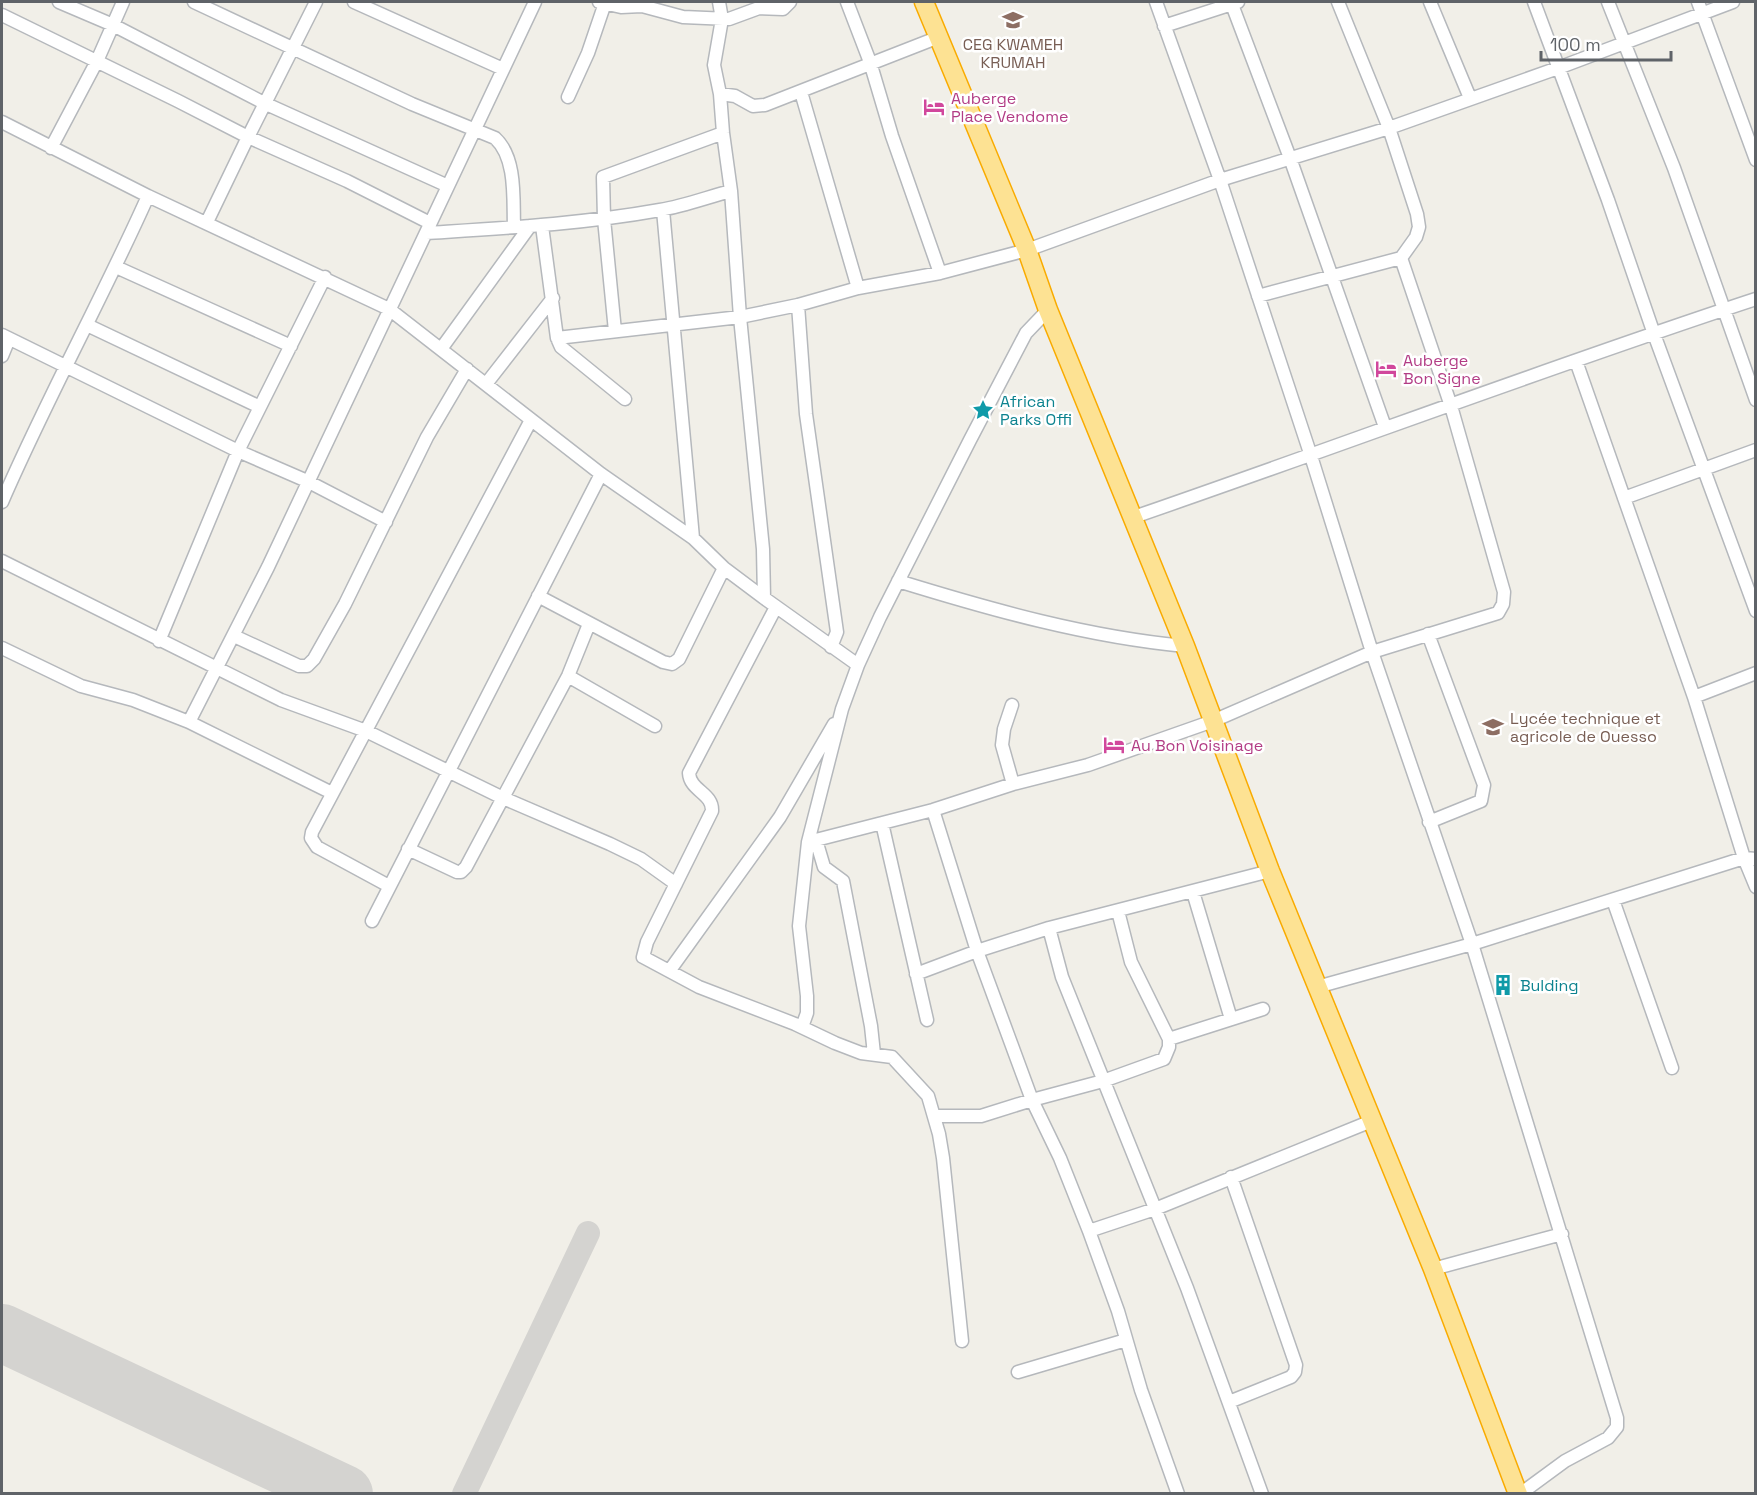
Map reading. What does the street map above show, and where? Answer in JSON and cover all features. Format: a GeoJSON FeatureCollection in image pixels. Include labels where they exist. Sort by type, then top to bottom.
{"type":"FeatureCollection","features":[{"type":"Feature","properties":{"kind":"highway"},"geometry":{"type":"LineString","coordinates":[[924,2],[1027,250],[1048,310],[1185,646],[1270,871],[1374,1120],[1519,1494]]}},
{"type":"Feature","properties":{"kind":"street"},"geometry":{"type":"LineString","coordinates":[[59,2],[113,25],[264,103],[448,186]]}},
{"type":"Feature","properties":{"kind":"street"},"geometry":{"type":"LineString","coordinates":[[51,148],[97,61],[123,2]]}},
{"type":"Feature","properties":{"kind":"street"},"geometry":{"type":"LineString","coordinates":[[194,2],[294,46],[412,104],[495,138],[501,143],[506,153],[513,191],[514,227]]}},
{"type":"Feature","properties":{"kind":"street"},"geometry":{"type":"LineString","coordinates":[[207,222],[316,2]]}},
{"type":"Feature","properties":{"kind":"street"},"geometry":{"type":"LineString","coordinates":[[354,2],[503,69]]}},
{"type":"Feature","properties":{"kind":"street"},"geometry":{"type":"LineString","coordinates":[[189,722],[219,668],[534,4],[521,2]]}},
{"type":"Feature","properties":{"kind":"street"},"geometry":{"type":"LineString","coordinates":[[568,97],[588,53],[602,2],[621,7],[642,6],[683,17],[732,19],[759,8],[783,9],[790,2]]}},
{"type":"Feature","properties":{"kind":"street"},"geometry":{"type":"LineString","coordinates":[[719,2],[722,19],[714,65],[720,94],[731,191],[740,318],[763,549],[764,598]]}},
{"type":"Feature","properties":{"kind":"street"},"geometry":{"type":"LineString","coordinates":[[847,2],[870,62],[892,136],[940,273]]}},
{"type":"Feature","properties":{"kind":"street"},"geometry":{"type":"LineString","coordinates":[[1156,2],[1220,180],[1311,456],[1372,652],[1472,944],[1617,1418],[1617,1426],[1608,1438],[1565,1461],[1519,1494]]}},
{"type":"Feature","properties":{"kind":"street"},"geometry":{"type":"LineString","coordinates":[[1164,26],[1234,2],[1385,427]]}},
{"type":"Feature","properties":{"kind":"street"},"geometry":{"type":"LineString","coordinates":[[1258,296],[1401,258],[1416,237],[1419,226],[1389,128],[1338,2]]}},
{"type":"Feature","properties":{"kind":"street"},"geometry":{"type":"LineString","coordinates":[[1430,2],[1470,98]]}},
{"type":"Feature","properties":{"kind":"street"},"geometry":{"type":"LineString","coordinates":[[1534,2],[1608,200],[1654,334],[1755,611]]}},
{"type":"Feature","properties":{"kind":"street"},"geometry":{"type":"LineString","coordinates":[[1608,2],[1674,168],[1755,400]]}},
{"type":"Feature","properties":{"kind":"street"},"geometry":{"type":"LineString","coordinates":[[557,338],[740,318],[858,288],[940,273],[1027,250],[1220,180],[1389,128],[1558,68],[1624,43],[1701,7],[1733,2]]}},
{"type":"Feature","properties":{"kind":"street"},"geometry":{"type":"LineString","coordinates":[[1701,7],[1755,160]]}},
{"type":"Feature","properties":{"kind":"street"},"geometry":{"type":"LineString","coordinates":[[2,15],[248,136],[348,182],[428,228],[536,226],[604,219],[663,210],[731,191]]}},
{"type":"Feature","properties":{"kind":"street"},"geometry":{"type":"LineString","coordinates":[[720,94],[735,96],[753,106],[765,105],[870,62],[939,37]]}},
{"type":"Feature","properties":{"kind":"street"},"geometry":{"type":"LineString","coordinates":[[801,92],[858,288]]}},
{"type":"Feature","properties":{"kind":"street"},"geometry":{"type":"LineString","coordinates":[[2,122],[148,196],[389,309],[601,474],[693,538],[724,568],[858,665]]}},
{"type":"Feature","properties":{"kind":"street"},"geometry":{"type":"LineString","coordinates":[[615,331],[604,219],[603,177],[723,133]]}},
{"type":"Feature","properties":{"kind":"street"},"geometry":{"type":"LineString","coordinates":[[3,494],[116,267],[148,196]]}},
{"type":"Feature","properties":{"kind":"street"},"geometry":{"type":"LineString","coordinates":[[663,210],[693,538]]}},
{"type":"Feature","properties":{"kind":"street"},"geometry":{"type":"LineString","coordinates":[[536,226],[553,298],[557,338],[561,347],[625,399]]}},
{"type":"Feature","properties":{"kind":"street"},"geometry":{"type":"LineString","coordinates":[[441,349],[536,226]]}},
{"type":"Feature","properties":{"kind":"street"},"geometry":{"type":"LineString","coordinates":[[812,841],[933,810],[1012,784],[1088,765],[1213,721],[1372,652],[1497,613],[1503,604],[1504,592],[1451,406],[1401,258]]}},
{"type":"Feature","properties":{"kind":"street"},"geometry":{"type":"LineString","coordinates":[[116,267],[291,346]]}},
{"type":"Feature","properties":{"kind":"street"},"geometry":{"type":"LineString","coordinates":[[159,641],[238,451],[325,278]]}},
{"type":"Feature","properties":{"kind":"street"},"geometry":{"type":"LineString","coordinates":[[486,384],[553,298]]}},
{"type":"Feature","properties":{"kind":"street"},"geometry":{"type":"LineString","coordinates":[[1131,518],[1755,299]]}},
{"type":"Feature","properties":{"kind":"street"},"geometry":{"type":"LineString","coordinates":[[798,305],[806,414],[837,632],[831,647]]}},
{"type":"Feature","properties":{"kind":"street"},"geometry":{"type":"LineString","coordinates":[[802,1028],[807,1013],[807,996],[799,926],[812,841],[842,709],[858,665],[898,581],[1024,338],[1048,310]]}},
{"type":"Feature","properties":{"kind":"street"},"geometry":{"type":"LineString","coordinates":[[87,325],[260,407]]}},
{"type":"Feature","properties":{"kind":"street"},"geometry":{"type":"LineString","coordinates":[[2,356],[5,337],[238,451],[307,481],[386,522]]}},
{"type":"Feature","properties":{"kind":"street"},"geometry":{"type":"LineString","coordinates":[[1576,362],[1750,858],[1755,887]]}},
{"type":"Feature","properties":{"kind":"street"},"geometry":{"type":"LineString","coordinates":[[234,636],[299,666],[307,666],[314,659],[345,604],[427,437],[467,369]]}},
{"type":"Feature","properties":{"kind":"street"},"geometry":{"type":"LineString","coordinates":[[389,886],[313,843],[312,832],[531,420]]}},
{"type":"Feature","properties":{"kind":"street"},"geometry":{"type":"LineString","coordinates":[[1624,498],[1755,450]]}},
{"type":"Feature","properties":{"kind":"street"},"geometry":{"type":"LineString","coordinates":[[372,921],[601,474]]}},
{"type":"Feature","properties":{"kind":"street"},"geometry":{"type":"LineString","coordinates":[[2,561],[159,641],[295,706],[366,731],[503,798],[641,859],[676,884]]}},
{"type":"Feature","properties":{"kind":"street"},"geometry":{"type":"LineString","coordinates":[[538,596],[663,662],[672,664],[679,659],[724,568]]}},
{"type":"Feature","properties":{"kind":"street"},"geometry":{"type":"LineString","coordinates":[[898,581],[1000,611],[1111,637],[1137,642],[1185,646]]}},
{"type":"Feature","properties":{"kind":"street"},"geometry":{"type":"LineString","coordinates":[[776,607],[689,773],[694,786],[710,799],[712,811],[643,953],[645,959],[699,987],[861,1053],[885,1055],[898,1061],[928,1096],[939,1134],[946,1184],[962,1341]]}},
{"type":"Feature","properties":{"kind":"street"},"geometry":{"type":"LineString","coordinates":[[408,849],[461,872],[568,676],[589,624]]}},
{"type":"Feature","properties":{"kind":"street"},"geometry":{"type":"LineString","coordinates":[[1428,634],[1484,785],[1481,801],[1429,822]]}},
{"type":"Feature","properties":{"kind":"street"},"geometry":{"type":"LineString","coordinates":[[2,648],[81,686],[133,700],[189,722],[332,793]]}},
{"type":"Feature","properties":{"kind":"street"},"geometry":{"type":"LineString","coordinates":[[1694,696],[1755,673]]}},
{"type":"Feature","properties":{"kind":"street"},"geometry":{"type":"LineString","coordinates":[[568,676],[655,726]]}},
{"type":"Feature","properties":{"kind":"street"},"geometry":{"type":"LineString","coordinates":[[1012,705],[1004,729],[1002,745],[1012,784]]}},
{"type":"Feature","properties":{"kind":"street"},"geometry":{"type":"LineString","coordinates":[[670,970],[780,817],[842,709]]}},
{"type":"Feature","properties":{"kind":"street"},"geometry":{"type":"LineString","coordinates":[[933,810],[977,951],[1032,1100],[1060,1158],[1089,1231],[1118,1311],[1141,1390],[1178,1494]]}},
{"type":"Feature","properties":{"kind":"street"},"geometry":{"type":"LineString","coordinates":[[882,823],[927,1020]]}},
{"type":"Feature","properties":{"kind":"street"},"geometry":{"type":"LineString","coordinates":[[812,841],[824,867],[843,881],[871,1026],[874,1054]]}},
{"type":"Feature","properties":{"kind":"street"},"geometry":{"type":"LineString","coordinates":[[1317,987],[1472,944],[1750,858]]}},
{"type":"Feature","properties":{"kind":"street"},"geometry":{"type":"LineString","coordinates":[[916,974],[977,951],[1050,928],[1270,871]]}},
{"type":"Feature","properties":{"kind":"street"},"geometry":{"type":"LineString","coordinates":[[1193,892],[1232,1019]]}},
{"type":"Feature","properties":{"kind":"street"},"geometry":{"type":"LineString","coordinates":[[1613,900],[1672,1068]]}},
{"type":"Feature","properties":{"kind":"street"},"geometry":{"type":"LineString","coordinates":[[934,1116],[981,1116],[1103,1081],[1164,1059],[1169,1047],[1169,1039],[1131,962],[1118,911]]}},
{"type":"Feature","properties":{"kind":"street"},"geometry":{"type":"LineString","coordinates":[[1050,928],[1058,968],[1191,1298],[1262,1494]]}},
{"type":"Feature","properties":{"kind":"street"},"geometry":{"type":"LineString","coordinates":[[1169,1039],[1263,1009]]}},
{"type":"Feature","properties":{"kind":"street"},"geometry":{"type":"LineString","coordinates":[[1089,1231],[1155,1209],[1374,1120]]}},
{"type":"Feature","properties":{"kind":"street"},"geometry":{"type":"LineString","coordinates":[[1229,1402],[1291,1377],[1296,1365],[1231,1177]]}},
{"type":"Feature","properties":{"kind":"street"},"geometry":{"type":"LineString","coordinates":[[1433,1269],[1562,1234]]}},
{"type":"Feature","properties":{"kind":"street"},"geometry":{"type":"LineString","coordinates":[[1017,1372],[1126,1340]]}},
{"type":"Feature","properties":{"kind":"taxiway"},"geometry":{"type":"LineString","coordinates":[[464,1494],[588,1233]]}},
{"type":"Feature","properties":{"kind":"runway"},"geometry":{"type":"LineString","coordinates":[[2,1333],[344,1494]]}},
{"type":"Feature","properties":{"kind":"place","name":"CEG KWAMEH KRUMAH"},"geometry":{"type":"Point","coordinates":[1013,20]}},
{"type":"Feature","properties":{"kind":"place","name":"Auberge Place Vendome"},"geometry":{"type":"Point","coordinates":[934,107]}},
{"type":"Feature","properties":{"kind":"place","name":"Auberge Bon Signe"},"geometry":{"type":"Point","coordinates":[1386,369]}},
{"type":"Feature","properties":{"kind":"place","name":"African Parks Offi"},"geometry":{"type":"Point","coordinates":[983,410]}},
{"type":"Feature","properties":{"kind":"place","name":"Lycée technique et agricole de Ouesso"},"geometry":{"type":"Point","coordinates":[1493,727]}},
{"type":"Feature","properties":{"kind":"place","name":"Au Bon Voisinage"},"geometry":{"type":"Point","coordinates":[1114,745]}},
{"type":"Feature","properties":{"kind":"place","name":"Bulding"},"geometry":{"type":"Point","coordinates":[1503,985]}}]}
